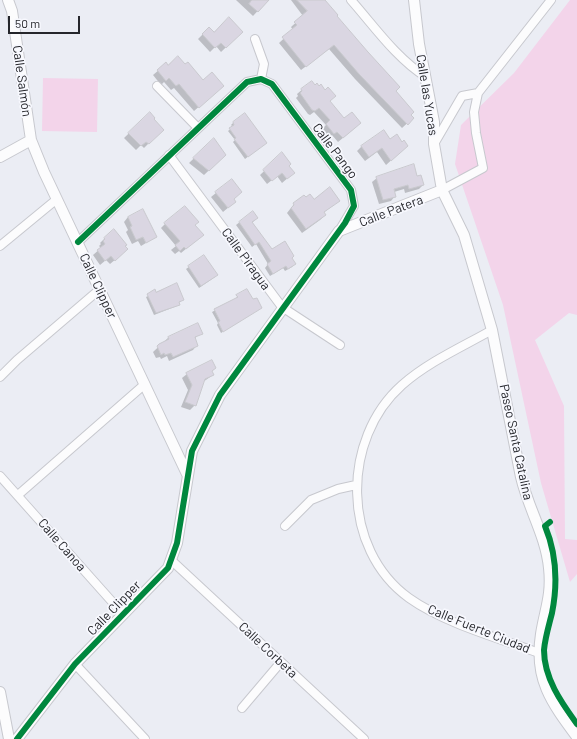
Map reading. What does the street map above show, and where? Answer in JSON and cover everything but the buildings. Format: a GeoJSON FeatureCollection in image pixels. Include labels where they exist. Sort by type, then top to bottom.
{"type":"FeatureCollection","features":[{"type":"Feature","properties":{"kind":"street","name":"Calle Salmón"},"geometry":{"type":"LineString","coordinates":[[8,0],[12,11],[31,140]]}},
{"type":"Feature","properties":{"kind":"street"},"geometry":{"type":"LineString","coordinates":[[351,0],[397,52],[416,71],[426,77]]}},
{"type":"Feature","properties":{"kind":"street","name":"Calle las Yucas"},"geometry":{"type":"LineString","coordinates":[[414,0],[419,44],[434,122],[434,144],[442,190]]}},
{"type":"Feature","properties":{"kind":"street"},"geometry":{"type":"LineString","coordinates":[[442,190],[483,168],[474,112],[478,93],[551,0]]}},
{"type":"Feature","properties":{"kind":"street"},"geometry":{"type":"LineString","coordinates":[[78,242],[247,82],[261,79],[264,64],[255,39]]}},
{"type":"Feature","properties":{"kind":"street","name":"Calle Pango"},"geometry":{"type":"LineString","coordinates":[[187,474],[192,451],[220,395],[282,307],[339,231],[354,206],[351,190],[272,84],[261,79]]}},
{"type":"Feature","properties":{"kind":"street"},"geometry":{"type":"LineString","coordinates":[[158,86],[198,128]]}},
{"type":"Feature","properties":{"kind":"street"},"geometry":{"type":"LineString","coordinates":[[434,144],[462,96],[478,93]]}},
{"type":"Feature","properties":{"kind":"street"},"geometry":{"type":"LineString","coordinates":[[0,157],[31,140]]}},
{"type":"Feature","properties":{"kind":"street","name":"Calle Clipper"},"geometry":{"type":"LineString","coordinates":[[17,739],[75,664],[168,568],[177,543],[187,474],[44,172],[31,140]]}},
{"type":"Feature","properties":{"kind":"street","name":"Calle Piragua"},"geometry":{"type":"LineString","coordinates":[[170,155],[282,307],[340,345]]}},
{"type":"Feature","properties":{"kind":"street","name":"Calle Patera"},"geometry":{"type":"LineString","coordinates":[[339,231],[442,190]]}},
{"type":"Feature","properties":{"kind":"street","name":"Paseo Santa Catalina"},"geometry":{"type":"LineString","coordinates":[[442,190],[464,235],[492,330],[524,493],[544,543],[549,566],[550,594],[541,634],[539,653],[540,673],[548,694],[561,716],[577,737]]}},
{"type":"Feature","properties":{"kind":"street"},"geometry":{"type":"LineString","coordinates":[[0,246],[57,199]]}},
{"type":"Feature","properties":{"kind":"street"},"geometry":{"type":"LineString","coordinates":[[0,377],[17,360],[100,289]]}},
{"type":"Feature","properties":{"kind":"street","name":"Calle Fuerte Ciudad"},"geometry":{"type":"LineString","coordinates":[[492,330],[436,362],[402,385],[378,412],[361,448],[356,484],[358,512],[367,545],[384,574],[408,597],[430,611],[483,633],[539,653]]}},
{"type":"Feature","properties":{"kind":"street"},"geometry":{"type":"LineString","coordinates":[[18,495],[144,384]]}},
{"type":"Feature","properties":{"kind":"street","name":"Calle Canoa"},"geometry":{"type":"LineString","coordinates":[[0,476],[123,614]]}},
{"type":"Feature","properties":{"kind":"street"},"geometry":{"type":"LineString","coordinates":[[285,526],[311,500],[338,489],[356,484]]}},
{"type":"Feature","properties":{"kind":"street","name":"Calle Corbeta"},"geometry":{"type":"LineString","coordinates":[[171,560],[364,739]]}},
{"type":"Feature","properties":{"kind":"street"},"geometry":{"type":"LineString","coordinates":[[242,708],[281,662]]}},
{"type":"Feature","properties":{"kind":"street"},"geometry":{"type":"LineString","coordinates":[[75,664],[145,739]]}},
{"type":"Feature","properties":{"kind":"street"},"geometry":{"type":"LineString","coordinates":[[0,692],[9,739]]}},
{"type":"Feature","properties":{"kind":"shaded area"},"geometry":{"type":"Polygon","coordinates":[[[570,0],[577,0],[577,315],[569,313],[535,340],[564,406],[565,539],[577,540],[577,574],[570,582],[541,483],[503,305],[455,164],[461,125],[514,73],[570,0]]]}},
{"type":"Feature","properties":{"kind":"shaded area"},"geometry":{"type":"Polygon","coordinates":[[[43,78],[98,79],[97,132],[42,131],[43,78]]]}},
{"type":"Feature","properties":{"kind":"cycle path"},"geometry":{"type":"LineString","coordinates":[[17,739],[75,664],[168,568],[177,543],[192,451],[220,395],[345,223],[354,206],[351,190],[272,84],[261,79],[247,82],[78,242]]}},
{"type":"Feature","properties":{"kind":"cycle path"},"geometry":{"type":"LineString","coordinates":[[550,522],[545,526],[552,548],[556,580],[554,602],[544,650],[545,660],[554,689],[577,724]]}}]}
